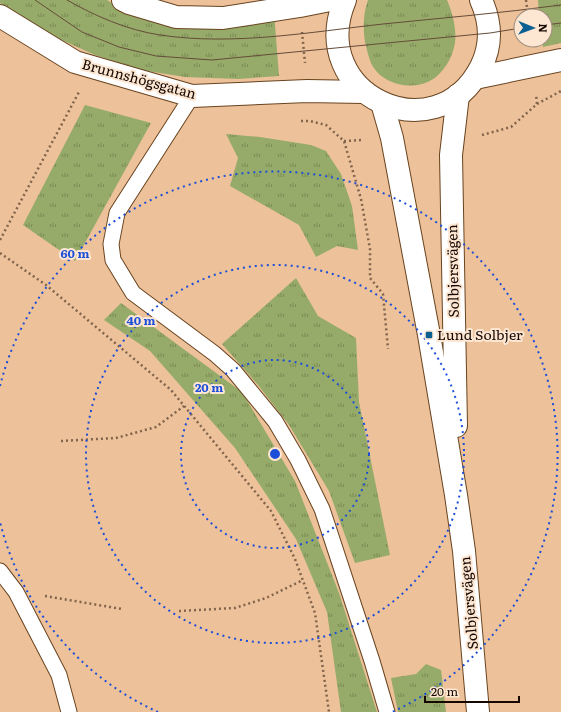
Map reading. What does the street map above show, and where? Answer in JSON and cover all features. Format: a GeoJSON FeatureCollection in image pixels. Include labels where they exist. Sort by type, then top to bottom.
{"type":"FeatureCollection","features":[{"type":"Feature","properties":{"kind":"main road"},"geometry":{"type":"LineString","coordinates":[[123,0],[176,17],[223,18],[330,0]]}},
{"type":"Feature","properties":{"kind":"main road"},"geometry":{"type":"LineString","coordinates":[[345,0],[340,12],[337,29],[338,48],[343,64],[352,79],[364,92],[382,104],[400,109],[417,110],[434,107],[446,102],[465,91],[475,78],[486,57],[490,33],[487,13],[481,0]]}},
{"type":"Feature","properties":{"kind":"main road","name":"Brunnshögsgatan"},"geometry":{"type":"LineString","coordinates":[[0,16],[75,62],[192,96],[307,91],[364,92]]}},
{"type":"Feature","properties":{"kind":"main road"},"geometry":{"type":"LineString","coordinates":[[475,78],[561,60]]}},
{"type":"Feature","properties":{"kind":"main road","name":"Solbjersvägen"},"geometry":{"type":"LineString","coordinates":[[456,495],[451,155],[458,95]]}},
{"type":"Feature","properties":{"kind":"main road","name":"Solbjersvägen"},"geometry":{"type":"LineString","coordinates":[[382,104],[394,146],[429,335],[456,495],[464,552],[478,712]]}},
{"type":"Feature","properties":{"kind":"lane"},"geometry":{"type":"LineString","coordinates":[[192,96],[117,213],[110,244],[113,260],[133,293],[215,354],[233,370],[275,421],[298,460],[322,509],[387,712]]}},
{"type":"Feature","properties":{"kind":"lane"},"geometry":{"type":"LineString","coordinates":[[0,571],[16,592],[59,675],[69,712]]}},
{"type":"Feature","properties":{"kind":"path"},"geometry":{"type":"LineString","coordinates":[[300,6],[310,122]]}},
{"type":"Feature","properties":{"kind":"path"},"geometry":{"type":"LineString","coordinates":[[0,240],[81,88]]}},
{"type":"Feature","properties":{"kind":"path"},"geometry":{"type":"LineString","coordinates":[[537,104],[561,91]]}},
{"type":"Feature","properties":{"kind":"path"},"geometry":{"type":"LineString","coordinates":[[294,121],[326,125],[344,141],[361,199],[370,249],[370,278],[383,294],[388,348]]}},
{"type":"Feature","properties":{"kind":"path"},"geometry":{"type":"LineString","coordinates":[[0,253],[46,285],[171,390],[271,511],[296,560],[315,613],[329,712]]}},
{"type":"Feature","properties":{"kind":"path"},"geometry":{"type":"LineString","coordinates":[[61,441],[116,438],[149,429],[156,427],[184,406]]}},
{"type":"Feature","properties":{"kind":"path"},"geometry":{"type":"LineString","coordinates":[[179,611],[235,608],[266,598],[303,580]]}},
{"type":"Feature","properties":{"kind":"path"},"geometry":{"type":"LineString","coordinates":[[16,592],[122,609]]}},
{"type":"Feature","properties":{"kind":"green space"},"geometry":{"type":"Polygon","coordinates":[[[0,0],[107,0],[147,16],[274,12],[279,76],[238,79],[185,77],[141,70],[95,55],[46,33],[0,3],[0,0]]]}},
{"type":"Feature","properties":{"kind":"green space"},"geometry":{"type":"Polygon","coordinates":[[[368,0],[447,0],[453,18],[455,45],[451,57],[441,72],[433,79],[414,85],[394,83],[384,78],[371,63],[365,42],[364,16],[368,0]]]}},
{"type":"Feature","properties":{"kind":"green space"},"geometry":{"type":"Polygon","coordinates":[[[538,0],[561,0],[561,43],[553,45],[553,8],[538,8],[538,0]]]}},
{"type":"Feature","properties":{"kind":"green space"},"geometry":{"type":"Polygon","coordinates":[[[85,105],[151,123],[75,261],[23,225],[85,105]]]}},
{"type":"Feature","properties":{"kind":"green space"},"geometry":{"type":"Polygon","coordinates":[[[226,134],[260,137],[311,145],[326,151],[341,174],[352,206],[358,250],[337,246],[316,257],[299,225],[230,186],[238,158],[226,134]]]}},
{"type":"Feature","properties":{"kind":"green space"},"geometry":{"type":"Polygon","coordinates":[[[296,278],[318,316],[356,338],[359,402],[390,555],[355,563],[329,491],[289,425],[258,385],[222,344],[296,278]]]}},
{"type":"Feature","properties":{"kind":"green space"},"geometry":{"type":"Polygon","coordinates":[[[121,303],[242,392],[295,481],[339,593],[377,712],[341,712],[327,612],[296,539],[235,448],[150,351],[104,320],[121,303]]]}},
{"type":"Feature","properties":{"kind":"green space"},"geometry":{"type":"Polygon","coordinates":[[[426,664],[441,670],[446,712],[398,712],[391,678],[416,674],[426,664]]]}},
{"type":"Feature","properties":{"kind":"tram line"},"geometry":{"type":"LineString","coordinates":[[35,0],[82,32],[119,47],[156,56],[212,60],[490,33],[513,29]]}},
{"type":"Feature","properties":{"kind":"tram line"},"geometry":{"type":"LineString","coordinates":[[67,0],[100,17],[135,30],[160,35],[216,39],[272,37],[561,5]]}},
{"type":"Feature","properties":{"kind":"tram line"},"geometry":{"type":"LineString","coordinates":[[553,24],[561,23]]}},
{"type":"Feature","properties":{"kind":"place","name":"Lund Solbjer"},"geometry":{"type":"Point","coordinates":[429,335]}}]}
